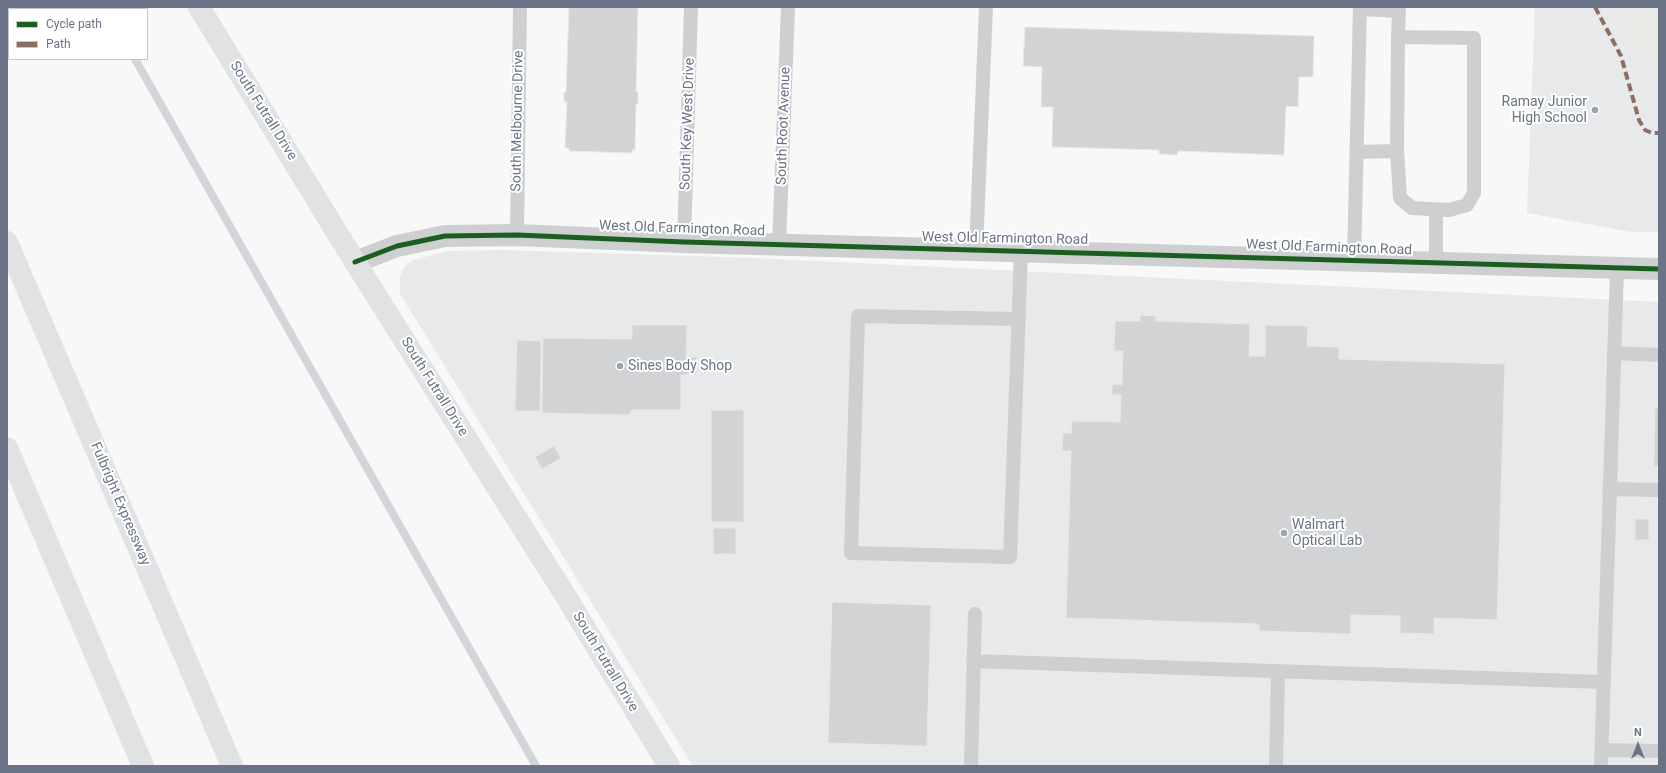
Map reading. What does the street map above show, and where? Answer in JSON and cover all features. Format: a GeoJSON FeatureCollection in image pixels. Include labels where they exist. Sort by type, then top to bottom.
{"type":"FeatureCollection","features":[{"type":"Feature","properties":{"kind":"highway","name":"South Futrall Drive"},"geometry":{"type":"LineString","coordinates":[[199,7],[355,262],[565,595],[669,766]]}},
{"type":"Feature","properties":{"kind":"highway","name":"Fulbright Expressway"},"geometry":{"type":"LineString","coordinates":[[7,242],[232,766]]}},
{"type":"Feature","properties":{"kind":"highway"},"geometry":{"type":"LineString","coordinates":[[7,448],[143,766]]}},
{"type":"Feature","properties":{"kind":"street","name":"West Old Farmington Road"},"geometry":{"type":"LineString","coordinates":[[355,262],[398,246],[445,236],[517,235],[779,245],[1659,269]]}},
{"type":"Feature","properties":{"kind":"lane","name":"South Melbourne Drive"},"geometry":{"type":"LineString","coordinates":[[517,235],[520,7]]}},
{"type":"Feature","properties":{"kind":"lane","name":"South Key West Drive"},"geometry":{"type":"LineString","coordinates":[[684,242],[691,7]]}},
{"type":"Feature","properties":{"kind":"lane","name":"South Root Avenue"},"geometry":{"type":"LineString","coordinates":[[779,245],[788,7]]}},
{"type":"Feature","properties":{"kind":"lane"},"geometry":{"type":"LineString","coordinates":[[976,250],[986,7]]}},
{"type":"Feature","properties":{"kind":"lane"},"geometry":{"type":"LineString","coordinates":[[1354,260],[1360,8],[1399,11],[1398,37],[1397,151],[1400,198],[1412,208],[1449,210],[1467,205],[1474,193],[1474,38],[1398,37]]}},
{"type":"Feature","properties":{"kind":"lane"},"geometry":{"type":"LineString","coordinates":[[1357,152],[1397,151]]}},
{"type":"Feature","properties":{"kind":"lane"},"geometry":{"type":"LineString","coordinates":[[1436,210],[1436,263]]}},
{"type":"Feature","properties":{"kind":"lane"},"geometry":{"type":"LineString","coordinates":[[1018,319],[858,316],[851,553],[1010,557],[1021,251]]}},
{"type":"Feature","properties":{"kind":"lane"},"geometry":{"type":"LineString","coordinates":[[1601,766],[1617,268]]}},
{"type":"Feature","properties":{"kind":"lane"},"geometry":{"type":"LineString","coordinates":[[1614,353],[1659,355]]}},
{"type":"Feature","properties":{"kind":"lane"},"geometry":{"type":"LineString","coordinates":[[1609,489],[1659,490]]}},
{"type":"Feature","properties":{"kind":"lane"},"geometry":{"type":"LineString","coordinates":[[971,766],[975,614]]}},
{"type":"Feature","properties":{"kind":"lane"},"geometry":{"type":"LineString","coordinates":[[973,661],[1604,682]]}},
{"type":"Feature","properties":{"kind":"lane"},"geometry":{"type":"LineString","coordinates":[[1276,766],[1278,672]]}},
{"type":"Feature","properties":{"kind":"lane"},"geometry":{"type":"LineString","coordinates":[[1602,750],[1659,751]]}},
{"type":"Feature","properties":{"kind":"shaded area","name":"Ramay Junior High School"},"geometry":{"type":"Polygon","coordinates":[[[1535,7],[1659,7],[1659,232],[1631,232],[1527,213],[1535,7]]]}},
{"type":"Feature","properties":{"kind":"shaded area"},"geometry":{"type":"Polygon","coordinates":[[[1618,7],[1659,7],[1659,70],[1638,47],[1618,7]]]}},
{"type":"Feature","properties":{"kind":"shaded area"},"geometry":{"type":"Polygon","coordinates":[[[503,250],[754,258],[1659,302],[1659,766],[693,766],[400,294],[400,277],[404,267],[413,260],[449,251],[503,250]]]}},
{"type":"Feature","properties":{"kind":"building"},"geometry":{"type":"Polygon","coordinates":[[[569,7],[638,7],[636,92],[638,92],[638,104],[636,104],[635,150],[632,150],[632,153],[569,151],[569,148],[565,148],[567,102],[564,102],[564,92],[566,92],[569,7]]]}},
{"type":"Feature","properties":{"kind":"building"},"geometry":{"type":"Polygon","coordinates":[[[1025,27],[1314,36],[1313,77],[1299,77],[1298,107],[1286,106],[1284,155],[1178,151],[1177,155],[1159,154],[1159,150],[1052,147],[1053,107],[1041,107],[1042,67],[1023,66],[1025,27]]]}},
{"type":"Feature","properties":{"kind":"building","name":"Walmart Optical Lab"},"geometry":{"type":"Polygon","coordinates":[[[1140,315],[1156,316],[1156,321],[1250,324],[1249,356],[1265,356],[1265,325],[1308,326],[1307,346],[1339,347],[1339,359],[1505,364],[1497,620],[1434,618],[1434,634],[1400,633],[1400,616],[1351,615],[1351,634],[1259,631],[1259,624],[1066,618],[1071,451],[1062,451],[1063,433],[1071,433],[1072,421],[1120,422],[1121,395],[1112,395],[1112,384],[1122,385],[1123,351],[1114,351],[1115,321],[1140,321],[1140,315]]]}},
{"type":"Feature","properties":{"kind":"building","name":"Sines Body Shop"},"geometry":{"type":"Polygon","coordinates":[[[632,325],[687,325],[686,357],[697,357],[696,375],[681,375],[681,410],[632,410],[629,415],[542,413],[543,338],[632,339],[632,325]]]}},
{"type":"Feature","properties":{"kind":"building"},"geometry":{"type":"Polygon","coordinates":[[[517,340],[541,341],[540,411],[515,411],[517,340]]]}},
{"type":"Feature","properties":{"kind":"building"},"geometry":{"type":"Polygon","coordinates":[[[1655,408],[1659,408],[1659,466],[1654,466],[1655,408]]]}},
{"type":"Feature","properties":{"kind":"building"},"geometry":{"type":"Polygon","coordinates":[[[711,410],[744,410],[744,522],[711,522],[711,410]]]}},
{"type":"Feature","properties":{"kind":"building"},"geometry":{"type":"Polygon","coordinates":[[[554,446],[561,458],[542,469],[535,457],[554,446]]]}},
{"type":"Feature","properties":{"kind":"building"},"geometry":{"type":"Polygon","coordinates":[[[1635,519],[1649,519],[1649,540],[1635,540],[1635,519]]]}},
{"type":"Feature","properties":{"kind":"building"},"geometry":{"type":"Polygon","coordinates":[[[713,528],[736,528],[736,554],[713,554],[713,528]]]}},
{"type":"Feature","properties":{"kind":"building"},"geometry":{"type":"Polygon","coordinates":[[[832,602],[931,605],[927,746],[828,743],[832,602]]]}},
{"type":"Feature","properties":{"kind":"waterway"},"geometry":{"type":"LineString","coordinates":[[136,60],[536,766]]}},
{"type":"Feature","properties":{"kind":"marked path"},"geometry":{"type":"LineString","coordinates":[[1595,7],[1621,56],[1639,120],[1645,130],[1652,133],[1659,133]]}},
{"type":"Feature","properties":{"kind":"cycle path"},"geometry":{"type":"LineString","coordinates":[[355,262],[397,246],[445,236],[517,235],[684,242],[1659,269]]}},
{"type":"Feature","properties":{"kind":"place","name":"Ramay Junior High School"},"geometry":{"type":"Point","coordinates":[1595,110]}},
{"type":"Feature","properties":{"kind":"place","name":"Sines Body Shop"},"geometry":{"type":"Point","coordinates":[620,366]}},
{"type":"Feature","properties":{"kind":"place","name":"Walmart Optical Lab"},"geometry":{"type":"Point","coordinates":[1284,533]}}]}
